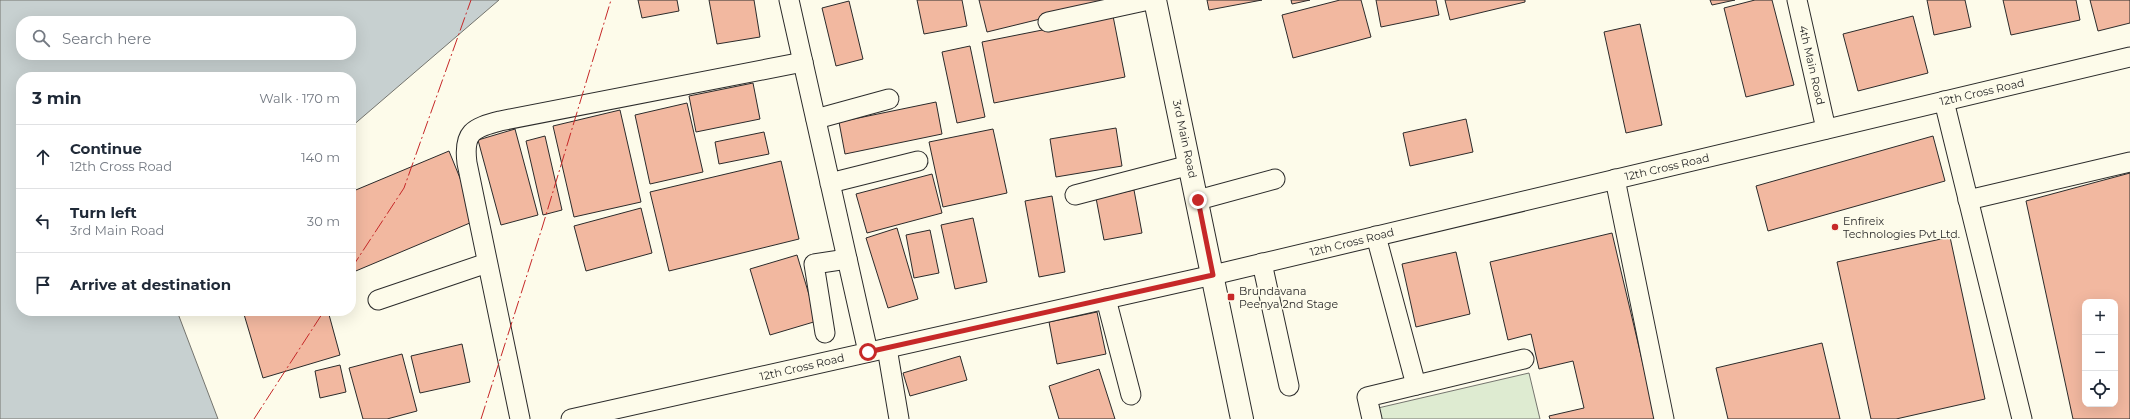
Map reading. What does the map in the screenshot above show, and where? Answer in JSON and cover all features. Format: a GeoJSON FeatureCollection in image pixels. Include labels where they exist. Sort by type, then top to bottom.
{"type":"FeatureCollection","features":[{"type":"Feature","properties":{"kind":"main road","name":"3rd Main Road"},"geometry":{"type":"LineString","coordinates":[[1155,0],[1198,200],[1242,419]]}},
{"type":"Feature","properties":{"kind":"street"},"geometry":{"type":"LineString","coordinates":[[789,0],[868,352]]}},
{"type":"Feature","properties":{"kind":"street"},"geometry":{"type":"LineString","coordinates":[[1048,22],[1149,0]]}},
{"type":"Feature","properties":{"kind":"street","name":"4th Main Road"},"geometry":{"type":"LineString","coordinates":[[1797,0],[1826,129]]}},
{"type":"Feature","properties":{"kind":"street","name":"12th Cross Road"},"geometry":{"type":"LineString","coordinates":[[571,419],[1262,264],[2130,57]]}},
{"type":"Feature","properties":{"kind":"street"},"geometry":{"type":"LineString","coordinates":[[520,419],[487,263],[465,148],[469,134],[480,126],[803,62]]}},
{"type":"Feature","properties":{"kind":"street"},"geometry":{"type":"LineString","coordinates":[[816,119],[889,99]]}},
{"type":"Feature","properties":{"kind":"street"},"geometry":{"type":"LineString","coordinates":[[1944,101],[2022,419]]}},
{"type":"Feature","properties":{"kind":"street"},"geometry":{"type":"LineString","coordinates":[[830,183],[918,162]]}},
{"type":"Feature","properties":{"kind":"street"},"geometry":{"type":"LineString","coordinates":[[1968,200],[2130,162]]}},
{"type":"Feature","properties":{"kind":"street"},"geometry":{"type":"LineString","coordinates":[[1075,195],[1190,165]]}},
{"type":"Feature","properties":{"kind":"street"},"geometry":{"type":"LineString","coordinates":[[1198,200],[1275,179]]}},
{"type":"Feature","properties":{"kind":"street"},"geometry":{"type":"LineString","coordinates":[[1615,180],[1664,419]]}},
{"type":"Feature","properties":{"kind":"street"},"geometry":{"type":"LineString","coordinates":[[1376,236],[1416,386]]}},
{"type":"Feature","properties":{"kind":"street"},"geometry":{"type":"LineString","coordinates":[[825,333],[814,264],[847,259]]}},
{"type":"Feature","properties":{"kind":"street"},"geometry":{"type":"LineString","coordinates":[[378,300],[487,263]]}},
{"type":"Feature","properties":{"kind":"street"},"geometry":{"type":"LineString","coordinates":[[1262,264],[1289,386]]}},
{"type":"Feature","properties":{"kind":"street"},"geometry":{"type":"LineString","coordinates":[[1106,299],[1130,395]]}},
{"type":"Feature","properties":{"kind":"street"},"geometry":{"type":"LineString","coordinates":[[888,348],[899,419]]}},
{"type":"Feature","properties":{"kind":"street"},"geometry":{"type":"LineString","coordinates":[[1372,419],[1367,397],[1524,359]]}},
{"type":"Feature","properties":{"kind":"green space"},"geometry":{"type":"Polygon","coordinates":[[[1529,373],[1540,419],[1381,419],[1378,408],[1529,373]]]}},
{"type":"Feature","properties":{"kind":"shaded area"},"geometry":{"type":"Polygon","coordinates":[[[0,0],[499,0],[356,123],[356,72],[16,72],[16,316],[179,316],[218,419],[0,419],[0,0]]]}},
{"type":"Feature","properties":{"kind":"building"},"geometry":{"type":"Polygon","coordinates":[[[638,0],[677,0],[679,11],[642,18],[638,0]]]}},
{"type":"Feature","properties":{"kind":"building"},"geometry":{"type":"Polygon","coordinates":[[[709,0],[754,0],[760,37],[717,44],[709,0]]]}},
{"type":"Feature","properties":{"kind":"building"},"geometry":{"type":"Polygon","coordinates":[[[917,0],[962,0],[967,26],[924,34],[917,0]]]}},
{"type":"Feature","properties":{"kind":"building"},"geometry":{"type":"Polygon","coordinates":[[[979,0],[1110,0],[1110,2],[987,32],[979,0]]]}},
{"type":"Feature","properties":{"kind":"building"},"geometry":{"type":"Polygon","coordinates":[[[1207,0],[1262,0],[1209,10],[1207,0]]]}},
{"type":"Feature","properties":{"kind":"building"},"geometry":{"type":"Polygon","coordinates":[[[1291,0],[1310,0],[1292,4],[1291,0]]]}},
{"type":"Feature","properties":{"kind":"building"},"geometry":{"type":"Polygon","coordinates":[[[1340,0],[1361,0],[1371,37],[1293,58],[1282,15],[1340,0]]]}},
{"type":"Feature","properties":{"kind":"building"},"geometry":{"type":"Polygon","coordinates":[[[1376,0],[1436,0],[1439,15],[1381,27],[1376,0]]]}},
{"type":"Feature","properties":{"kind":"building"},"geometry":{"type":"Polygon","coordinates":[[[1445,0],[1525,0],[1525,2],[1450,20],[1445,0]]]}},
{"type":"Feature","properties":{"kind":"building"},"geometry":{"type":"Polygon","coordinates":[[[1710,0],[1735,0],[1712,5],[1710,0]]]}},
{"type":"Feature","properties":{"kind":"building"},"geometry":{"type":"Polygon","coordinates":[[[1755,0],[1772,0],[1794,85],[1746,97],[1724,8],[1755,0]]]}},
{"type":"Feature","properties":{"kind":"building"},"geometry":{"type":"Polygon","coordinates":[[[1927,0],[1965,0],[1971,27],[1934,35],[1927,0]]]}},
{"type":"Feature","properties":{"kind":"building"},"geometry":{"type":"Polygon","coordinates":[[[2003,0],[2076,0],[2080,20],[2011,35],[2003,0]]]}},
{"type":"Feature","properties":{"kind":"building"},"geometry":{"type":"Polygon","coordinates":[[[2090,0],[2130,0],[2130,23],[2098,31],[2090,0]]]}},
{"type":"Feature","properties":{"kind":"building"},"geometry":{"type":"Polygon","coordinates":[[[849,1],[863,59],[836,66],[822,8],[849,1]]]}},
{"type":"Feature","properties":{"kind":"building"},"geometry":{"type":"Polygon","coordinates":[[[1113,16],[1125,77],[994,103],[982,42],[1113,16]]]}},
{"type":"Feature","properties":{"kind":"building"},"geometry":{"type":"Polygon","coordinates":[[[1913,16],[1928,73],[1858,91],[1843,34],[1913,16]]]}},
{"type":"Feature","properties":{"kind":"building"},"geometry":{"type":"Polygon","coordinates":[[[1640,24],[1662,125],[1626,133],[1604,32],[1640,24]]]}},
{"type":"Feature","properties":{"kind":"building"},"geometry":{"type":"Polygon","coordinates":[[[970,46],[985,117],[957,123],[942,52],[970,46]]]}},
{"type":"Feature","properties":{"kind":"building"},"geometry":{"type":"Polygon","coordinates":[[[753,83],[760,119],[696,132],[689,96],[753,83]]]}},
{"type":"Feature","properties":{"kind":"building"},"geometry":{"type":"Polygon","coordinates":[[[936,102],[942,134],[845,154],[839,122],[936,102]]]}},
{"type":"Feature","properties":{"kind":"building"},"geometry":{"type":"Polygon","coordinates":[[[687,103],[703,172],[650,184],[635,115],[687,103]]]}},
{"type":"Feature","properties":{"kind":"building"},"geometry":{"type":"Polygon","coordinates":[[[620,110],[641,202],[574,217],[553,126],[620,110]]]}},
{"type":"Feature","properties":{"kind":"building"},"geometry":{"type":"Polygon","coordinates":[[[1466,119],[1473,152],[1410,166],[1403,133],[1466,119]]]}},
{"type":"Feature","properties":{"kind":"building"},"geometry":{"type":"Polygon","coordinates":[[[1116,128],[1122,166],[1056,177],[1050,139],[1116,128]]]}},
{"type":"Feature","properties":{"kind":"building"},"geometry":{"type":"Polygon","coordinates":[[[515,129],[538,215],[501,225],[478,140],[515,129]]]}},
{"type":"Feature","properties":{"kind":"building"},"geometry":{"type":"Polygon","coordinates":[[[993,129],[1007,193],[943,207],[929,142],[993,129]]]}},
{"type":"Feature","properties":{"kind":"building"},"geometry":{"type":"Polygon","coordinates":[[[764,132],[769,154],[719,164],[715,142],[764,132]]]}},
{"type":"Feature","properties":{"kind":"building"},"geometry":{"type":"Polygon","coordinates":[[[545,136],[562,210],[543,215],[526,141],[545,136]]]}},
{"type":"Feature","properties":{"kind":"building"},"geometry":{"type":"Polygon","coordinates":[[[1933,136],[1945,181],[1768,231],[1756,186],[1933,136]]]}},
{"type":"Feature","properties":{"kind":"building"},"geometry":{"type":"Polygon","coordinates":[[[449,151],[477,220],[356,271],[356,190],[449,151]]]}},
{"type":"Feature","properties":{"kind":"building"},"geometry":{"type":"Polygon","coordinates":[[[781,161],[799,239],[669,271],[650,192],[781,161]]]}},
{"type":"Feature","properties":{"kind":"building"},"geometry":{"type":"Polygon","coordinates":[[[2130,173],[2130,419],[2073,419],[2026,201],[2130,173]]]}},
{"type":"Feature","properties":{"kind":"building"},"geometry":{"type":"Polygon","coordinates":[[[932,174],[942,213],[867,233],[856,194],[932,174]]]}},
{"type":"Feature","properties":{"kind":"building"},"geometry":{"type":"Polygon","coordinates":[[[1134,190],[1142,233],[1104,240],[1096,198],[1134,190]]]}},
{"type":"Feature","properties":{"kind":"building"},"geometry":{"type":"Polygon","coordinates":[[[1052,196],[1065,272],[1039,277],[1025,201],[1052,196]]]}},
{"type":"Feature","properties":{"kind":"building"},"geometry":{"type":"Polygon","coordinates":[[[641,208],[652,253],[586,271],[574,226],[641,208]]]}},
{"type":"Feature","properties":{"kind":"building"},"geometry":{"type":"Polygon","coordinates":[[[973,218],[987,282],[955,289],[941,225],[973,218]]]}},
{"type":"Feature","properties":{"kind":"building"},"geometry":{"type":"Polygon","coordinates":[[[897,228],[918,299],[888,308],[866,238],[897,228]]]}},
{"type":"Feature","properties":{"kind":"building"},"geometry":{"type":"Polygon","coordinates":[[[930,230],[939,273],[914,278],[906,235],[930,230]]]}},
{"type":"Feature","properties":{"kind":"building"},"geometry":{"type":"Polygon","coordinates":[[[1612,233],[1656,419],[1550,419],[1549,416],[1584,408],[1573,361],[1539,369],[1531,334],[1508,340],[1490,262],[1612,233]]]}},
{"type":"Feature","properties":{"kind":"building"},"geometry":{"type":"Polygon","coordinates":[[[1950,237],[1985,399],[1896,419],[1871,419],[1837,262],[1950,237]]]}},
{"type":"Feature","properties":{"kind":"building"},"geometry":{"type":"Polygon","coordinates":[[[1456,252],[1470,314],[1416,327],[1402,264],[1456,252]]]}},
{"type":"Feature","properties":{"kind":"building"},"geometry":{"type":"Polygon","coordinates":[[[797,255],[817,321],[770,335],[750,269],[797,255]]]}},
{"type":"Feature","properties":{"kind":"building"},"geometry":{"type":"Polygon","coordinates":[[[1097,312],[1106,354],[1057,364],[1049,322],[1097,312]]]}},
{"type":"Feature","properties":{"kind":"building"},"geometry":{"type":"Polygon","coordinates":[[[244,316],[329,316],[340,355],[263,378],[244,316]]]}},
{"type":"Feature","properties":{"kind":"building"},"geometry":{"type":"Polygon","coordinates":[[[1822,343],[1840,419],[1728,419],[1716,368],[1822,343]]]}},
{"type":"Feature","properties":{"kind":"building"},"geometry":{"type":"Polygon","coordinates":[[[462,344],[470,382],[420,393],[411,356],[462,344]]]}},
{"type":"Feature","properties":{"kind":"building"},"geometry":{"type":"Polygon","coordinates":[[[402,354],[417,411],[387,419],[363,419],[349,368],[402,354]]]}},
{"type":"Feature","properties":{"kind":"building"},"geometry":{"type":"Polygon","coordinates":[[[960,356],[967,380],[910,396],[903,373],[960,356]]]}},
{"type":"Feature","properties":{"kind":"building"},"geometry":{"type":"Polygon","coordinates":[[[340,365],[346,392],[320,398],[315,371],[340,365]]]}},
{"type":"Feature","properties":{"kind":"building"},"geometry":{"type":"Polygon","coordinates":[[[1099,369],[1115,419],[1059,419],[1049,386],[1099,369]]]}},
{"type":"Feature","properties":{"kind":"power"},"geometry":{"type":"LineString","coordinates":[[356,261],[404,188],[471,0]]}},
{"type":"Feature","properties":{"kind":"power"},"geometry":{"type":"LineString","coordinates":[[481,419],[542,228],[611,0]]}},
{"type":"Feature","properties":{"kind":"power"},"geometry":{"type":"LineString","coordinates":[[254,419],[321,316]]}},
{"type":"Feature","properties":{"kind":"place","name":"Enfireix Technologies Pvt Ltd."},"geometry":{"type":"Point","coordinates":[1835,227]}},
{"type":"Feature","properties":{"kind":"place","name":"Brundavana Peenya 2nd Stage"},"geometry":{"type":"Point","coordinates":[1231,297]}},
{"type":"Feature","properties":{"kind":"route"},"geometry":{"type":"LineString","coordinates":[[868,352],[1213,275],[1198,200]]}}]}
